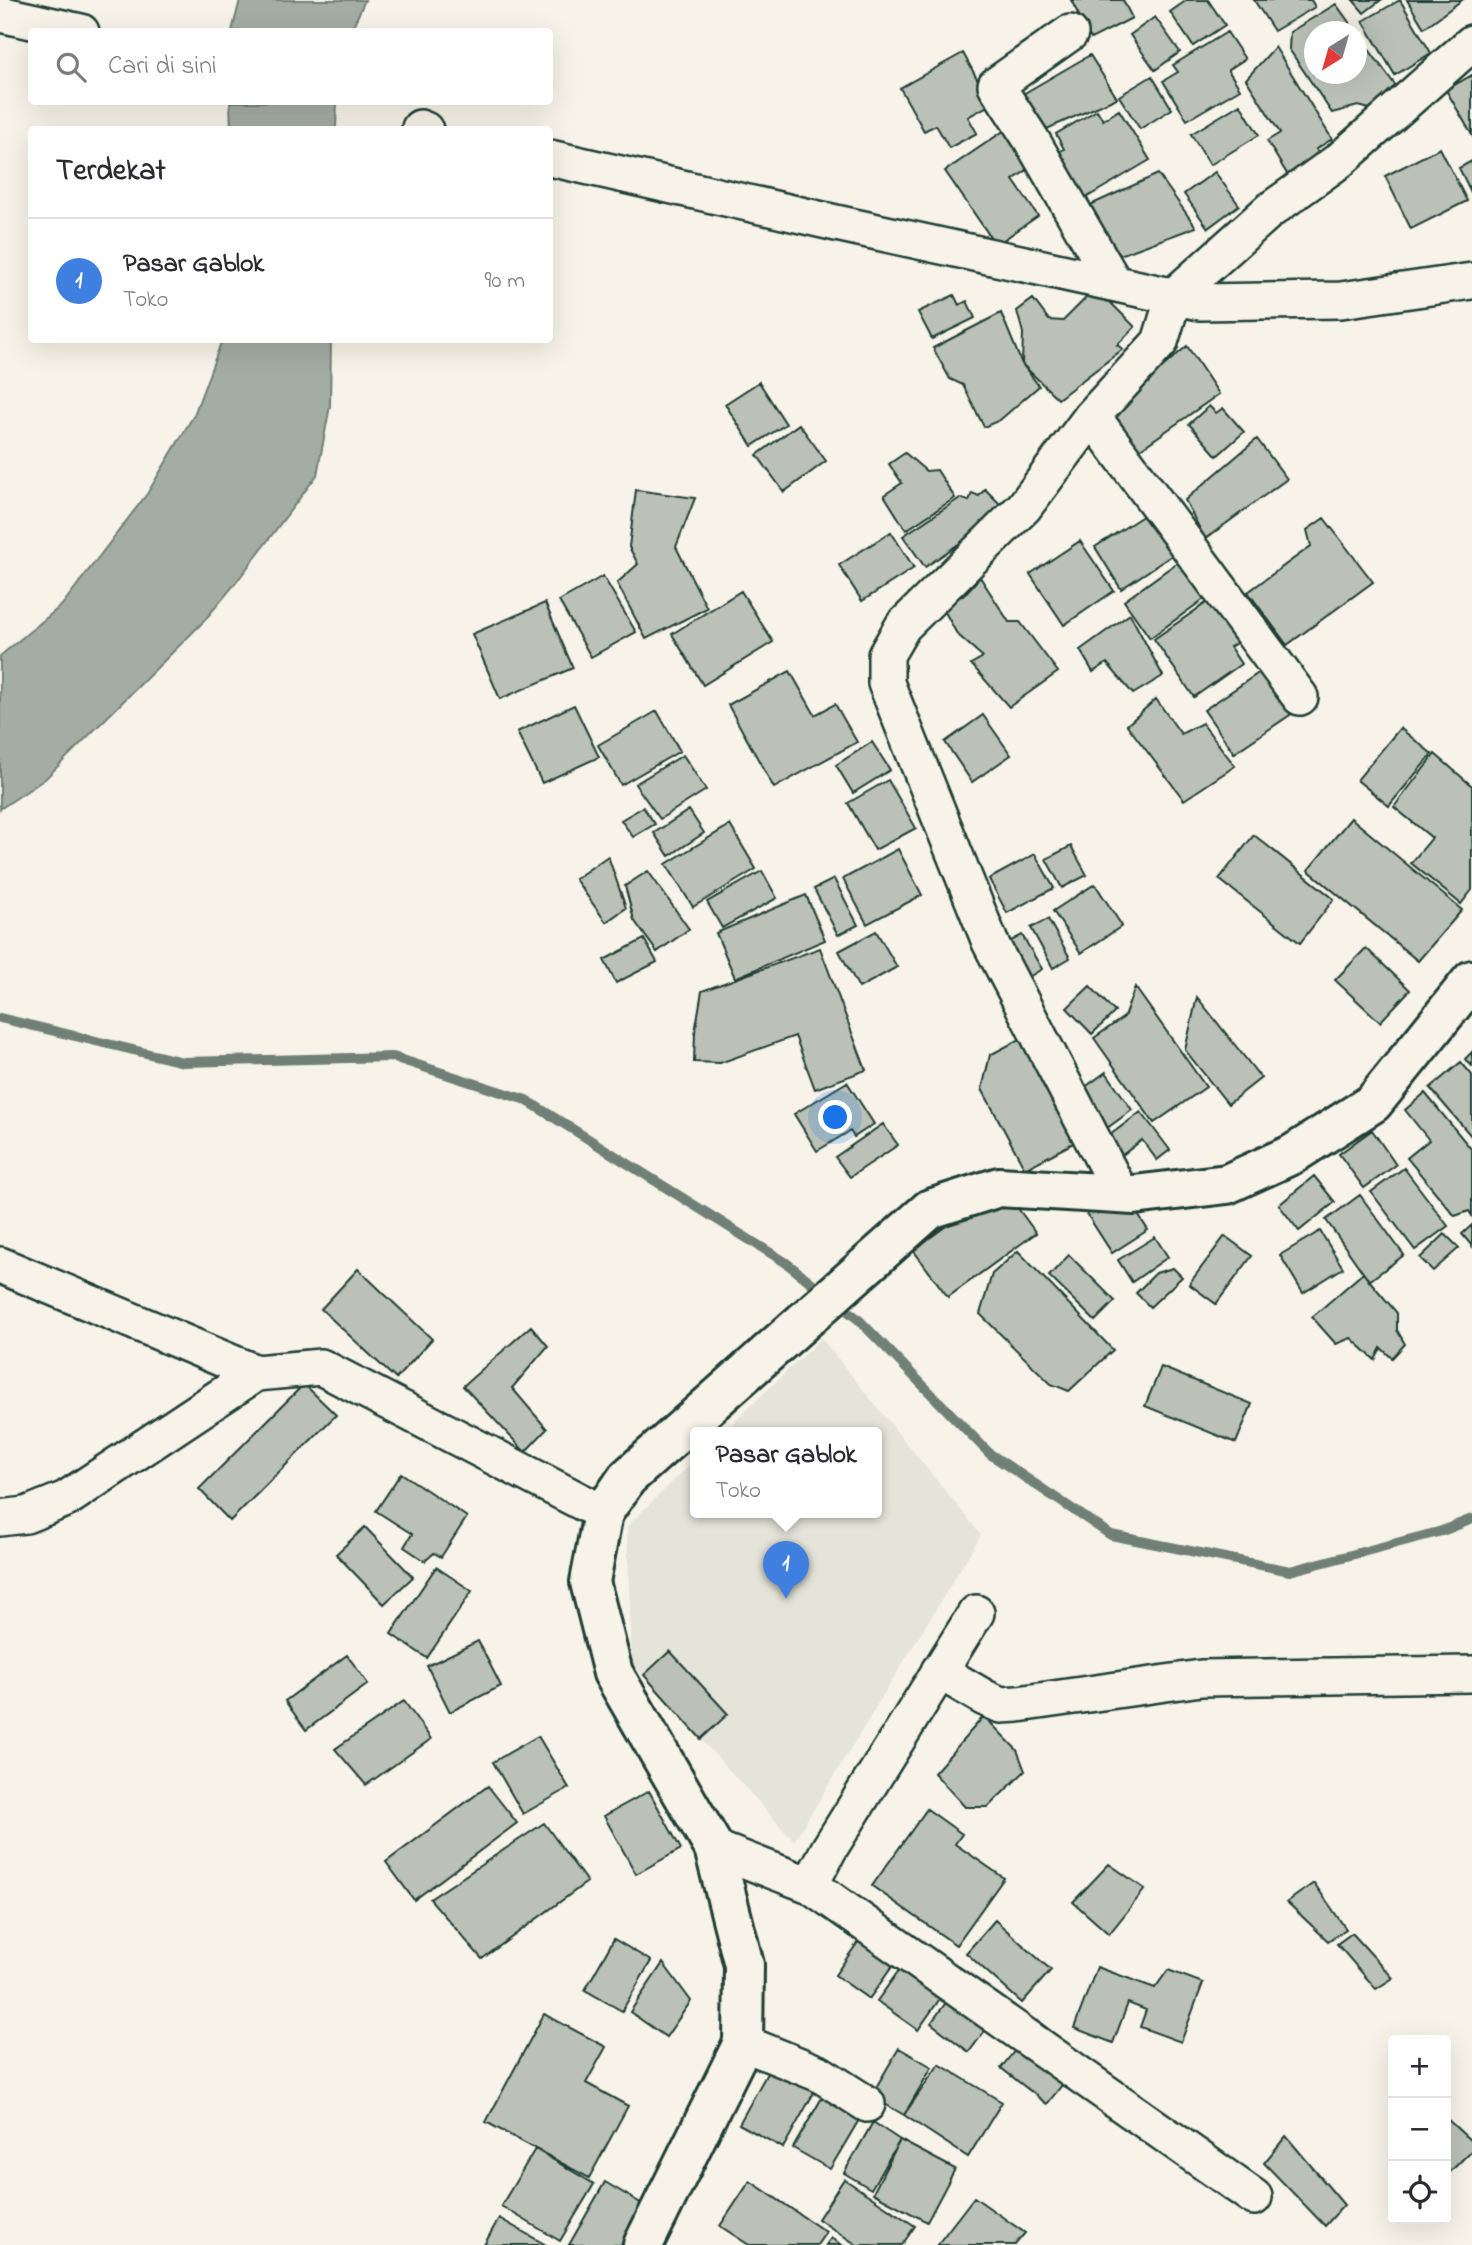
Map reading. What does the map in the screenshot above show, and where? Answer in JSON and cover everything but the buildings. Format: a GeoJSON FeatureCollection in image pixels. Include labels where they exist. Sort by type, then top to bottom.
{"type":"FeatureCollection","features":[{"type":"Feature","properties":{"kind":"main road"},"geometry":{"type":"LineString","coordinates":[[643,2245],[743,2043],[744,1965],[714,1848],[613,1673],[590,1582],[603,1513],[626,1478],[930,1209],[999,1187],[1134,1195],[1227,1184],[1293,1154],[1373,1103],[1472,980]]}},
{"type":"Feature","properties":{"kind":"street"},"geometry":{"type":"LineString","coordinates":[[0,14],[63,28]]}},
{"type":"Feature","properties":{"kind":"street"},"geometry":{"type":"LineString","coordinates":[[1070,33],[996,85],[1031,139],[1114,283]]}},
{"type":"Feature","properties":{"kind":"street"},"geometry":{"type":"LineString","coordinates":[[1121,1194],[990,942],[886,683],[886,655],[904,626],[1024,507],[1092,416],[1160,342],[1174,296],[1269,211],[1340,160],[1472,43]]}},
{"type":"Feature","properties":{"kind":"street"},"geometry":{"type":"LineString","coordinates":[[553,159],[1199,302],[1341,300],[1472,281]]}},
{"type":"Feature","properties":{"kind":"street"},"geometry":{"type":"LineString","coordinates":[[1092,416],[1300,697]]}},
{"type":"Feature","properties":{"kind":"street"},"geometry":{"type":"LineString","coordinates":[[0,1265],[256,1373],[321,1367],[603,1513]]}},
{"type":"Feature","properties":{"kind":"street"},"geometry":{"type":"LineString","coordinates":[[0,1518],[26,1516],[66,1499],[256,1373]]}},
{"type":"Feature","properties":{"kind":"street"},"geometry":{"type":"LineString","coordinates":[[810,1885],[829,1849],[976,1613]]}},
{"type":"Feature","properties":{"kind":"street"},"geometry":{"type":"LineString","coordinates":[[939,1671],[1001,1705],[1201,1678],[1472,1674]]}},
{"type":"Feature","properties":{"kind":"street"},"geometry":{"type":"LineString","coordinates":[[714,1848],[810,1885],[1254,2197]]}},
{"type":"Feature","properties":{"kind":"street"},"geometry":{"type":"LineString","coordinates":[[743,2043],[820,2074],[867,2104]]}},
{"type":"Feature","properties":{"kind":"shaded area"},"geometry":{"type":"Polygon","coordinates":[[[240,0],[365,0],[352,28],[233,28],[240,0]]]}},
{"type":"Feature","properties":{"kind":"shaded area"},"geometry":{"type":"Polygon","coordinates":[[[230,105],[337,105],[336,126],[231,126],[230,105]]]}},
{"type":"Feature","properties":{"kind":"shaded area"},"geometry":{"type":"Polygon","coordinates":[[[221,343],[331,343],[330,406],[317,475],[203,622],[45,779],[0,809],[0,656],[62,605],[147,494],[194,415],[221,343]]]}},
{"type":"Feature","properties":{"kind":"shaded area"},"geometry":{"type":"Polygon","coordinates":[[[821,1338],[981,1535],[794,1841],[632,1664],[627,1526],[690,1465],[690,1518],[882,1518],[882,1427],[729,1427],[821,1338]]]}},
{"type":"Feature","properties":{"kind":"waterway"},"geometry":{"type":"LineString","coordinates":[[0,1018],[183,1062],[393,1057],[526,1100],[785,1262],[858,1319],[990,1454],[1111,1535],[1290,1571],[1442,1531],[1472,1519]]}},
{"type":"Feature","properties":{"kind":"place","name":"Pasar Gablok"},"geometry":{"type":"Point","coordinates":[786,1599]}}]}
